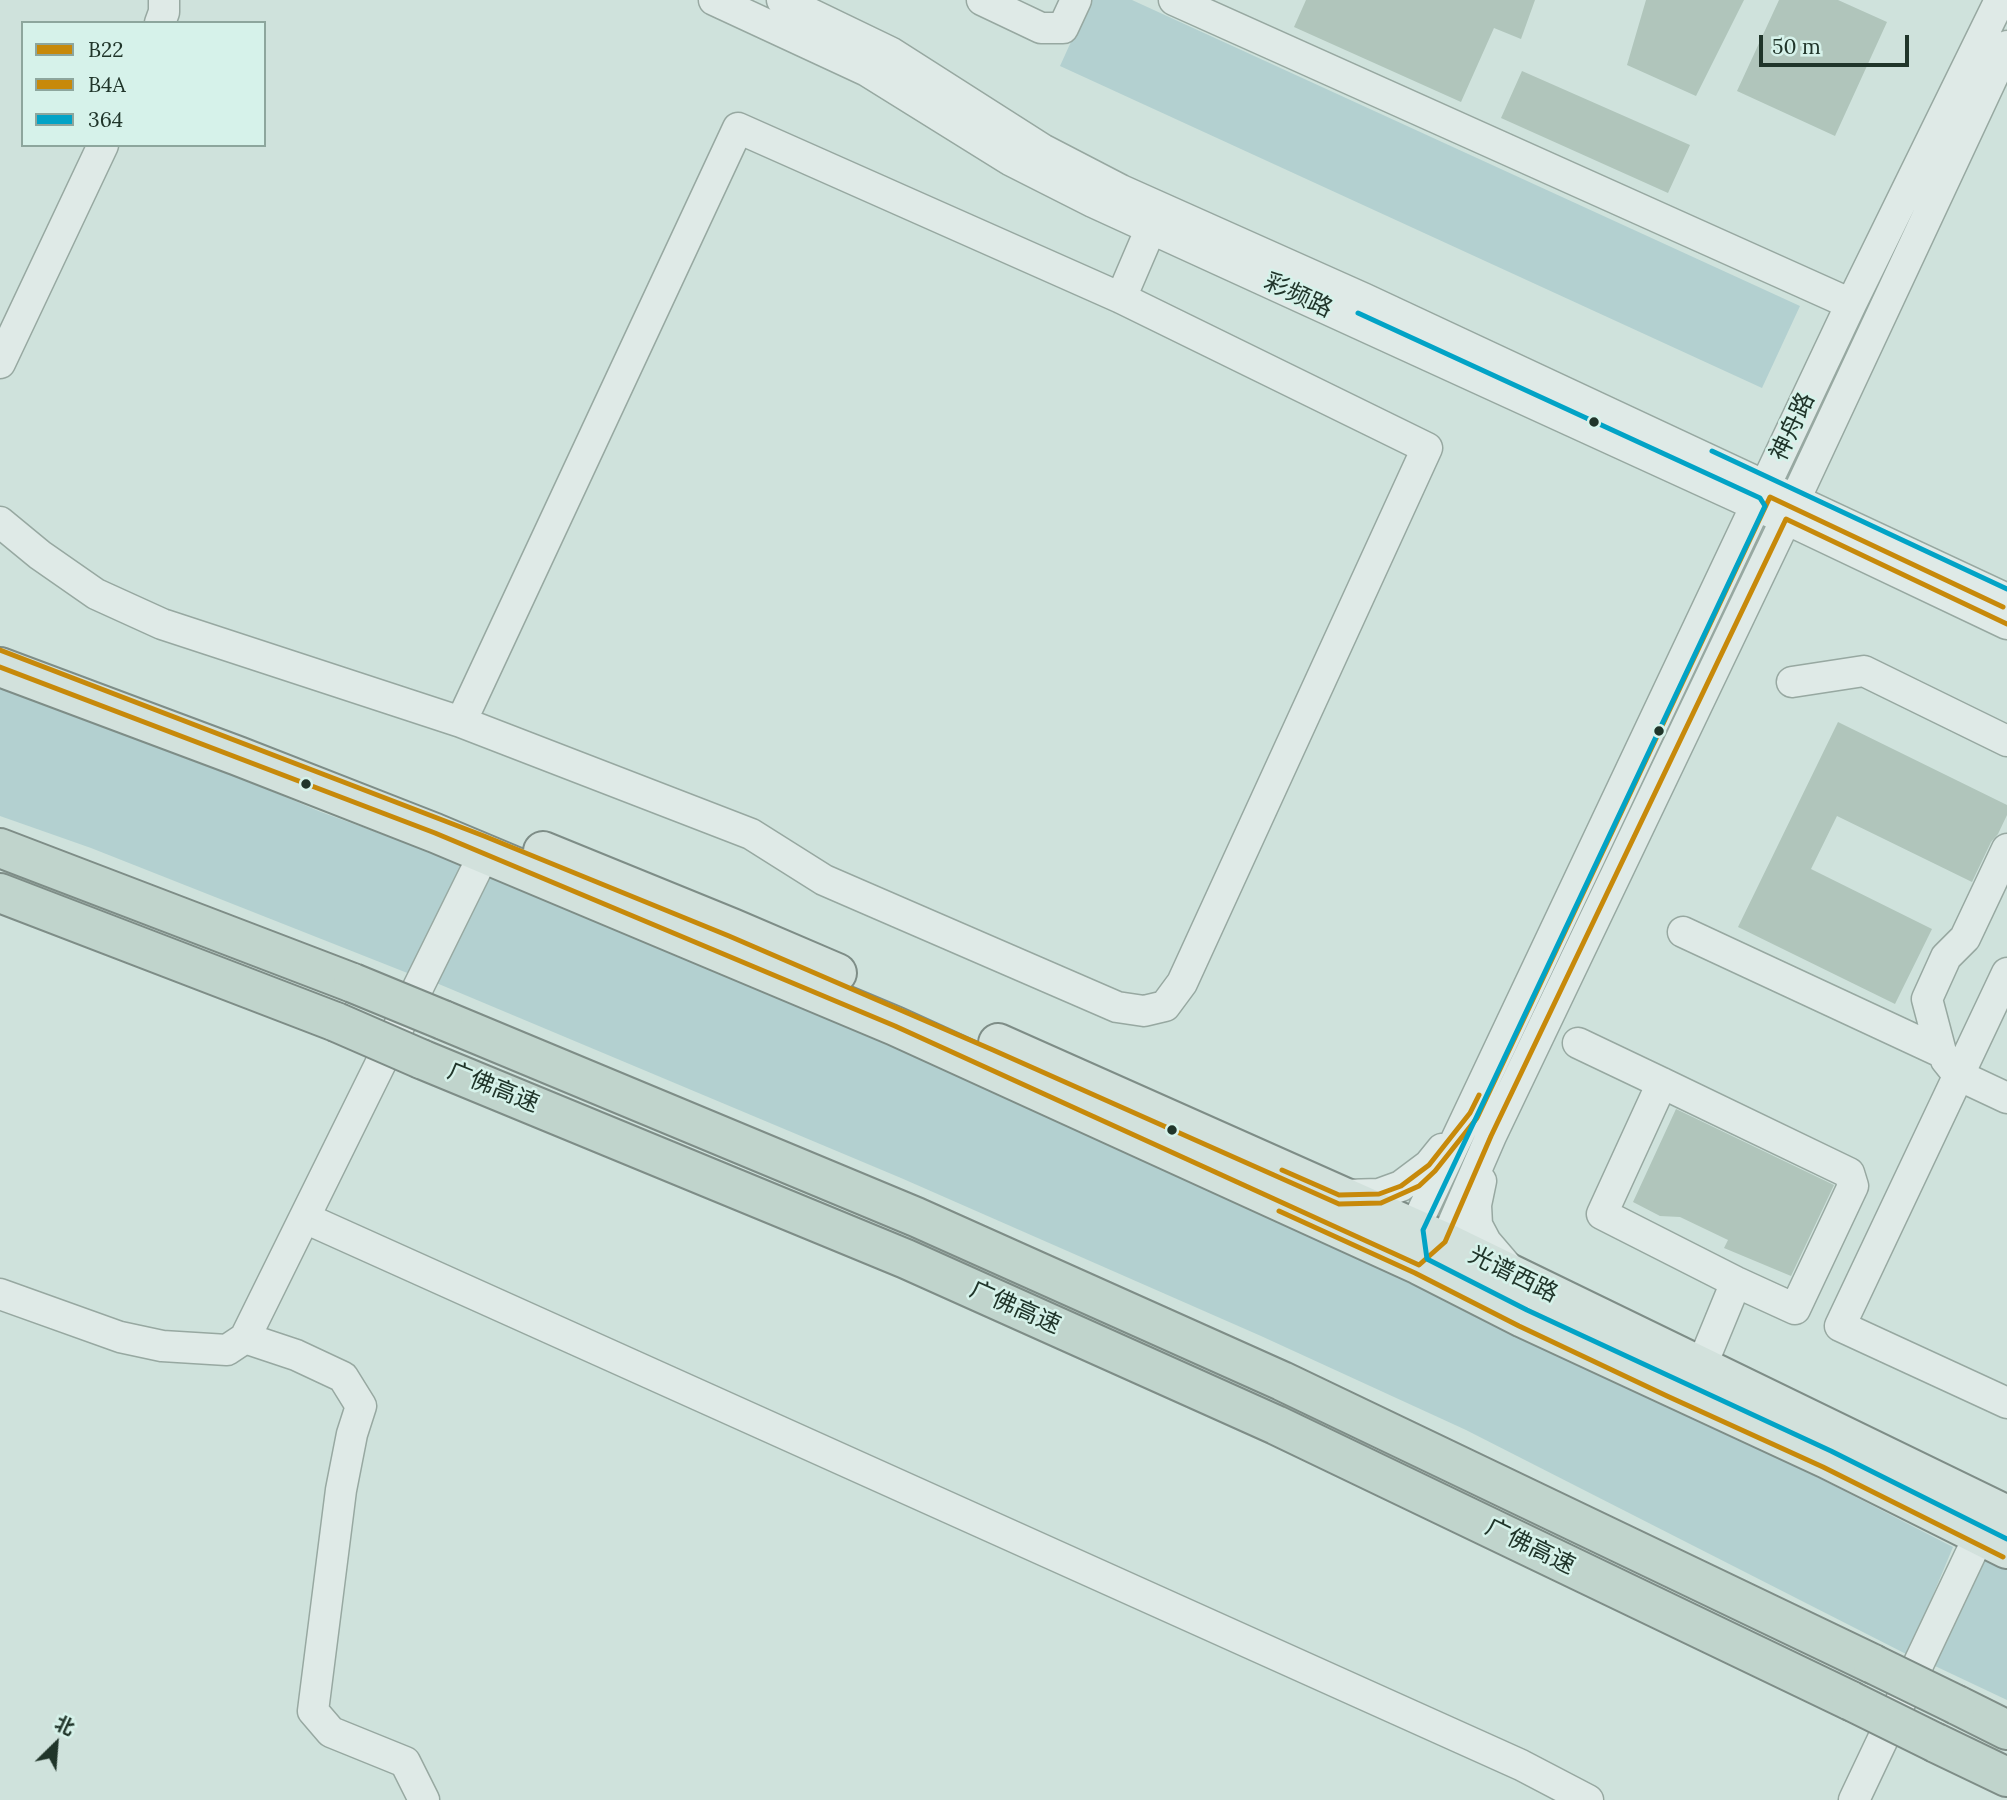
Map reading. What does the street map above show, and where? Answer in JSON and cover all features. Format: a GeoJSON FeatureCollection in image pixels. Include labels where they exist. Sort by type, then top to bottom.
{"type":"FeatureCollection","features":[{"type":"Feature","properties":{"kind":"highway","name":"广佛高速"},"geometry":{"type":"LineString","coordinates":[[0,848],[354,983],[916,1217],[1256,1369],[2007,1730]]}},
{"type":"Feature","properties":{"kind":"highway","name":"广佛高速"},"geometry":{"type":"LineString","coordinates":[[0,893],[336,1022],[906,1259],[1237,1408],[2007,1777]]}},
{"type":"Feature","properties":{"kind":"main road","name":"光谱西路"},"geometry":{"type":"LineString","coordinates":[[0,642],[461,818],[732,928],[997,1042],[1339,1195],[1426,1245],[1523,1318],[1827,1459],[1996,1527]]}},
{"type":"Feature","properties":{"kind":"main road"},"geometry":{"type":"LineString","coordinates":[[0,667],[238,756],[484,854],[1426,1245]]}},
{"type":"Feature","properties":{"kind":"main road","name":"光谱西路"},"geometry":{"type":"LineString","coordinates":[[1426,1245],[1518,1277],[1701,1367],[1996,1527]]}},
{"type":"Feature","properties":{"kind":"street"},"geometry":{"type":"LineString","coordinates":[[161,21],[164,0]]}},
{"type":"Feature","properties":{"kind":"street","name":"彩频路"},"geometry":{"type":"LineString","coordinates":[[715,0],[867,71],[1010,160],[1151,229],[1761,495]]}},
{"type":"Feature","properties":{"kind":"street","name":"彩频路"},"geometry":{"type":"LineString","coordinates":[[782,0],[890,52],[1042,149],[1121,190],[1364,299],[1601,411],[2007,624]]}},
{"type":"Feature","properties":{"kind":"street"},"geometry":{"type":"LineString","coordinates":[[982,0],[1041,28],[1063,28],[1076,0]]}},
{"type":"Feature","properties":{"kind":"street"},"geometry":{"type":"LineString","coordinates":[[1174,0],[1851,304]]}},
{"type":"Feature","properties":{"kind":"street","name":"神舟路"},"geometry":{"type":"LineString","coordinates":[[1426,1245],[1470,1112],[1851,304],[1998,1]]}},
{"type":"Feature","properties":{"kind":"street","name":"神舟路"},"geometry":{"type":"LineString","coordinates":[[1426,1245],[1491,1136],[2007,46]]}},
{"type":"Feature","properties":{"kind":"street"},"geometry":{"type":"LineString","coordinates":[[0,522],[40,555],[96,594],[162,624],[461,722],[751,834],[824,880],[1117,1007],[1144,1011],[1165,1006],[1182,983],[1427,448],[1121,298],[738,128],[461,722]]}},
{"type":"Feature","properties":{"kind":"street"},"geometry":{"type":"LineString","coordinates":[[0,363],[102,147]]}},
{"type":"Feature","properties":{"kind":"street"},"geometry":{"type":"LineString","coordinates":[[1121,298],[1151,229]]}},
{"type":"Feature","properties":{"kind":"street","name":"彩频路"},"geometry":{"type":"LineString","coordinates":[[1790,509],[2007,599]]}},
{"type":"Feature","properties":{"kind":"street"},"geometry":{"type":"LineString","coordinates":[[1792,682],[1864,671],[2007,739]]}},
{"type":"Feature","properties":{"kind":"street"},"geometry":{"type":"LineString","coordinates":[[1949,1064],[1927,999],[1947,957],[1965,938],[2007,849]]}},
{"type":"Feature","properties":{"kind":"street"},"geometry":{"type":"LineString","coordinates":[[0,1293],[120,1337],[162,1346],[227,1350],[245,1338],[484,854]]}},
{"type":"Feature","properties":{"kind":"street"},"geometry":{"type":"LineString","coordinates":[[1683,932],[1949,1064],[2007,1098]]}},
{"type":"Feature","properties":{"kind":"street"},"geometry":{"type":"LineString","coordinates":[[2007,973],[1949,1064],[1840,1326],[2007,1403]]}},
{"type":"Feature","properties":{"kind":"street"},"geometry":{"type":"LineString","coordinates":[[1578,1044],[1662,1083],[1849,1173],[1853,1186],[1795,1309],[1602,1214],[1662,1083]]}},
{"type":"Feature","properties":{"kind":"street"},"geometry":{"type":"LineString","coordinates":[[1339,1195],[1379,1194],[1415,1178],[1429,1166],[1470,1112]]}},
{"type":"Feature","properties":{"kind":"street"},"geometry":{"type":"LineString","coordinates":[[1491,1136],[1476,1205],[1477,1225],[1498,1257],[1518,1277]]}},
{"type":"Feature","properties":{"kind":"street"},"geometry":{"type":"LineString","coordinates":[[305,1218],[1496,1754],[1588,1800]]}},
{"type":"Feature","properties":{"kind":"street"},"geometry":{"type":"LineString","coordinates":[[1701,1367],[1736,1282]]}},
{"type":"Feature","properties":{"kind":"street"},"geometry":{"type":"LineString","coordinates":[[245,1338],[296,1355],[343,1377],[360,1406],[341,1490],[313,1711],[331,1732],[405,1762],[424,1800]]}},
{"type":"Feature","properties":{"kind":"street"},"geometry":{"type":"LineString","coordinates":[[1854,1800],[1996,1527]]}},
{"type":"Feature","properties":{"kind":"shaded area"},"geometry":{"type":"Polygon","coordinates":[[[1090,0],[1132,0],[1800,306],[1762,388],[1060,66],[1090,0]]]}},
{"type":"Feature","properties":{"kind":"shaded area"},"geometry":{"type":"Polygon","coordinates":[[[0,687],[156,742],[321,812],[467,865],[415,976],[91,848],[0,816],[0,687]]]}},
{"type":"Feature","properties":{"kind":"shaded area"},"geometry":{"type":"Polygon","coordinates":[[[490,874],[758,982],[1186,1173],[1702,1418],[1953,1547],[1908,1655],[1466,1430],[1261,1336],[901,1178],[434,982],[490,874]]]}},
{"type":"Feature","properties":{"kind":"shaded area"},"geometry":{"type":"Polygon","coordinates":[[[1986,1556],[2007,1566],[2007,1700],[1935,1666],[1986,1556]]]}},
{"type":"Feature","properties":{"kind":"building"},"geometry":{"type":"Polygon","coordinates":[[[1306,0],[1535,0],[1521,39],[1494,28],[1461,102],[1294,27],[1306,0]]]}},
{"type":"Feature","properties":{"kind":"building"},"geometry":{"type":"Polygon","coordinates":[[[1646,0],[1744,0],[1696,96],[1627,65],[1646,0]]]}},
{"type":"Feature","properties":{"kind":"building"},"geometry":{"type":"Polygon","coordinates":[[[1779,0],[1838,0],[1887,22],[1835,136],[1737,91],[1779,0]]]}},
{"type":"Feature","properties":{"kind":"building"},"geometry":{"type":"Polygon","coordinates":[[[1522,71],[1690,145],[1668,193],[1501,118],[1522,71]]]}},
{"type":"Feature","properties":{"kind":"building"},"geometry":{"type":"Polygon","coordinates":[[[1838,722],[2007,805],[2007,815],[1972,882],[1837,816],[1811,869],[1932,929],[1895,1004],[1738,927],[1838,722]]]}},
{"type":"Feature","properties":{"kind":"building"},"geometry":{"type":"Polygon","coordinates":[[[1676,1109],[1834,1185],[1791,1276],[1724,1248],[1728,1240],[1680,1217],[1660,1216],[1633,1202],[1676,1109]]]}},
{"type":"Feature","properties":{"kind":"transit line","name":"364"},"geometry":{"type":"LineString","coordinates":[[1358,313],[1760,498],[1765,506],[1423,1230],[1427,1259],[1527,1310],[1831,1451],[2007,1539]]}},
{"type":"Feature","properties":{"kind":"transit line","name":"364"},"geometry":{"type":"LineString","coordinates":[[1712,451],[2007,589]]}},
{"type":"Feature","properties":{"kind":"transit line","name":"B4A"},"geometry":{"type":"LineString","coordinates":[[0,650],[484,836],[729,936],[1339,1204],[1381,1203],[1419,1186],[1435,1171],[1477,1118],[1770,497],[2003,607]]}},
{"type":"Feature","properties":{"kind":"transit line","name":"B22"},"geometry":{"type":"LineString","coordinates":[[0,667],[435,833],[895,1026],[1419,1265],[1445,1242],[1491,1136],[1786,519],[2007,624]]}},
{"type":"Feature","properties":{"kind":"transit line","name":"B22"},"geometry":{"type":"LineString","coordinates":[[1282,1170],[1339,1195],[1379,1194],[1401,1186],[1429,1165],[1470,1113],[1479,1095]]}},
{"type":"Feature","properties":{"kind":"transit line","name":"B4A"},"geometry":{"type":"LineString","coordinates":[[1279,1211],[1415,1273],[1667,1396],[1823,1467],[2003,1557]]}}]}
